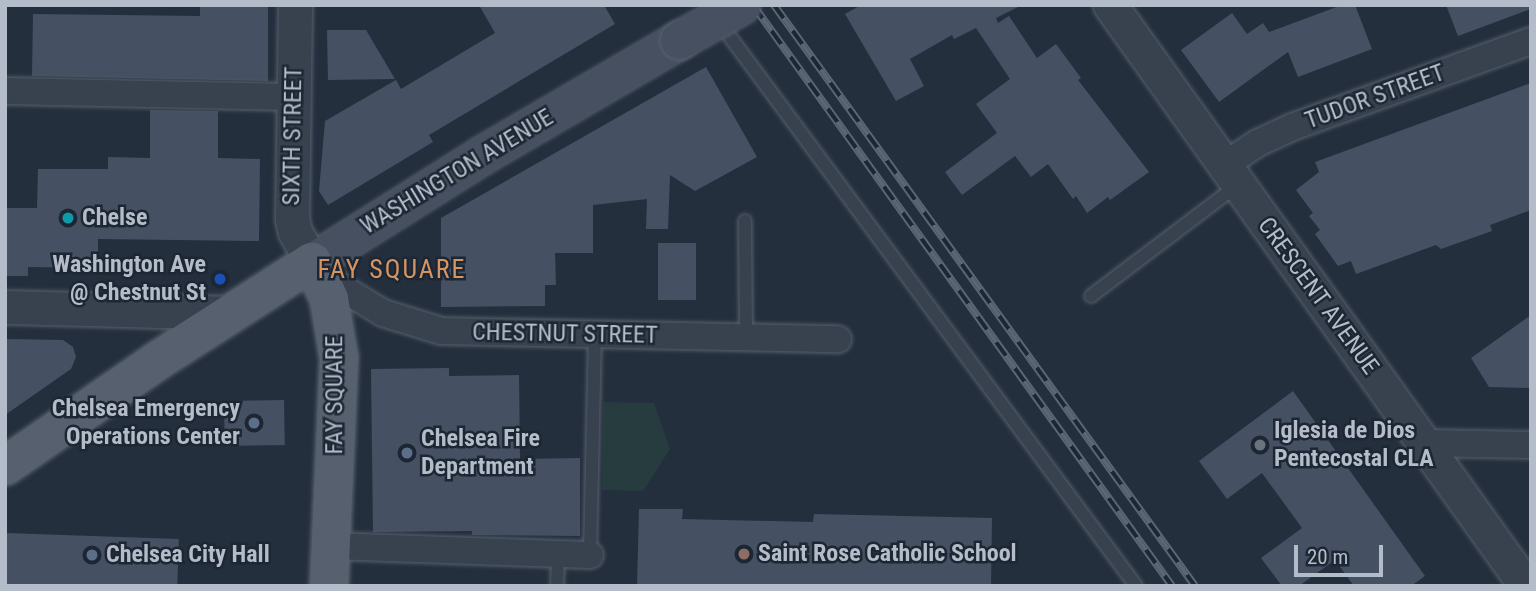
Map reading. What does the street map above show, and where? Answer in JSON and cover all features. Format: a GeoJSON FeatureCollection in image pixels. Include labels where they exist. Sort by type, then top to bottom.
{"type":"FeatureCollection","features":[{"type":"Feature","properties":{"kind":"main road","name":"WASHINGTON AVENUE"},"geometry":{"type":"LineString","coordinates":[[5,466],[231,313],[482,155],[741,5]]}},
{"type":"Feature","properties":{"kind":"main road","name":"FAY SQUARE"},"geometry":{"type":"LineString","coordinates":[[312,262],[329,299],[337,340],[329,586]]}},
{"type":"Feature","properties":{"kind":"street","name":"SIXTH STREET"},"geometry":{"type":"LineString","coordinates":[[295,5],[292,219],[295,232],[312,262]]}},
{"type":"Feature","properties":{"kind":"street","name":"CRESCENT AVENUE"},"geometry":{"type":"LineString","coordinates":[[1110,5],[1526,586]]}},
{"type":"Feature","properties":{"kind":"street","name":"TUDOR STREET"},"geometry":{"type":"LineString","coordinates":[[1232,175],[1258,144],[1292,127],[1531,41]]}},
{"type":"Feature","properties":{"kind":"street"},"geometry":{"type":"LineString","coordinates":[[5,90],[292,97]]}},
{"type":"Feature","properties":{"kind":"street","name":"CHESTNUT STREET"},"geometry":{"type":"LineString","coordinates":[[312,262],[361,302],[422,328],[441,331],[838,339]]}},
{"type":"Feature","properties":{"kind":"street"},"geometry":{"type":"LineString","coordinates":[[5,307],[231,313]]}},
{"type":"Feature","properties":{"kind":"street"},"geometry":{"type":"LineString","coordinates":[[1424,443],[1531,445]]}},
{"type":"Feature","properties":{"kind":"street"},"geometry":{"type":"LineString","coordinates":[[331,546],[590,555]]}},
{"type":"Feature","properties":{"kind":"lane"},"geometry":{"type":"LineString","coordinates":[[706,5],[1136,586]]}},
{"type":"Feature","properties":{"kind":"lane"},"geometry":{"type":"LineString","coordinates":[[1091,296],[1232,175]]}},
{"type":"Feature","properties":{"kind":"lane"},"geometry":{"type":"LineString","coordinates":[[745,221],[746,338]]}},
{"type":"Feature","properties":{"kind":"lane"},"geometry":{"type":"LineString","coordinates":[[590,555],[595,336]]}},
{"type":"Feature","properties":{"kind":"lane"},"geometry":{"type":"LineString","coordinates":[[557,586],[558,555]]}},
{"type":"Feature","properties":{"kind":"green space"},"geometry":{"type":"Polygon","coordinates":[[[603,402],[654,403],[670,449],[643,491],[602,490],[603,402]]]}},
{"type":"Feature","properties":{"kind":"building"},"geometry":{"type":"Polygon","coordinates":[[[200,5],[268,5],[268,81],[32,76],[33,14],[200,16],[200,5]]]}},
{"type":"Feature","properties":{"kind":"building"},"geometry":{"type":"Polygon","coordinates":[[[479,5],[604,5],[615,24],[429,135],[433,142],[328,205],[319,191],[325,121],[396,80],[401,89],[495,33],[479,5]]]}},
{"type":"Feature","properties":{"kind":"building"},"geometry":{"type":"Polygon","coordinates":[[[861,5],[1022,5],[996,18],[998,23],[1009,16],[1037,58],[1056,44],[1081,78],[1078,80],[1149,172],[1087,213],[1076,196],[1073,199],[1048,164],[1031,177],[1015,156],[962,195],[945,172],[997,133],[976,104],[1010,79],[976,28],[954,39],[952,35],[910,59],[924,86],[896,101],[845,14],[861,5]]]}},
{"type":"Feature","properties":{"kind":"building"},"geometry":{"type":"Polygon","coordinates":[[[1342,5],[1355,5],[1372,49],[1298,77],[1288,52],[1219,102],[1181,50],[1232,13],[1247,34],[1263,23],[1269,32],[1342,5]]]}},
{"type":"Feature","properties":{"kind":"building"},"geometry":{"type":"Polygon","coordinates":[[[1446,5],[1531,5],[1531,9],[1458,36],[1446,5]]]}},
{"type":"Feature","properties":{"kind":"building"},"geometry":{"type":"Polygon","coordinates":[[[327,30],[366,30],[395,79],[328,80],[327,30]]]}},
{"type":"Feature","properties":{"kind":"building"},"geometry":{"type":"Polygon","coordinates":[[[706,67],[757,157],[695,191],[670,175],[668,229],[646,229],[647,199],[593,205],[593,253],[555,253],[556,285],[545,285],[545,306],[441,307],[441,218],[706,67]]]}},
{"type":"Feature","properties":{"kind":"building"},"geometry":{"type":"Polygon","coordinates":[[[1531,83],[1531,210],[1490,225],[1492,231],[1441,249],[1436,245],[1356,274],[1351,261],[1338,266],[1315,234],[1320,230],[1309,216],[1313,213],[1296,190],[1319,172],[1315,162],[1531,83]]]}},
{"type":"Feature","properties":{"kind":"building"},"geometry":{"type":"Polygon","coordinates":[[[150,110],[218,111],[218,158],[260,159],[259,241],[98,239],[98,268],[28,267],[28,276],[5,276],[5,208],[37,208],[38,169],[108,169],[108,157],[150,158],[150,110]]]}},
{"type":"Feature","properties":{"kind":"building"},"geometry":{"type":"Polygon","coordinates":[[[658,243],[696,243],[696,300],[658,300],[658,243]]]}},
{"type":"Feature","properties":{"kind":"building"},"geometry":{"type":"Polygon","coordinates":[[[1531,315],[1531,388],[1489,387],[1471,358],[1531,315]]]}},
{"type":"Feature","properties":{"kind":"building"},"geometry":{"type":"Polygon","coordinates":[[[5,339],[63,340],[73,347],[76,357],[71,369],[5,415],[5,339]]]}},
{"type":"Feature","properties":{"kind":"building","name":"Chelsea Fire Department"},"geometry":{"type":"Polygon","coordinates":[[[449,368],[449,376],[519,375],[520,459],[580,458],[580,536],[472,535],[472,531],[373,532],[371,369],[449,368]]]}},
{"type":"Feature","properties":{"kind":"building"},"geometry":{"type":"Polygon","coordinates":[[[1293,391],[1425,576],[1411,586],[1354,586],[1335,560],[1299,586],[1282,586],[1261,558],[1302,528],[1262,473],[1227,499],[1199,461],[1293,391]]]}},
{"type":"Feature","properties":{"kind":"building","name":"Chelsea Emergency Operations Center"},"geometry":{"type":"Polygon","coordinates":[[[284,400],[285,445],[225,446],[224,401],[284,400]]]}},
{"type":"Feature","properties":{"kind":"building"},"geometry":{"type":"Polygon","coordinates":[[[639,509],[683,509],[682,519],[813,522],[814,514],[992,518],[991,586],[637,586],[639,509]]]}},
{"type":"Feature","properties":{"kind":"building","name":"Chelsea City Hall"},"geometry":{"type":"Polygon","coordinates":[[[5,533],[179,539],[177,586],[5,586],[5,533]]]}},
{"type":"Feature","properties":{"kind":"railway"},"geometry":{"type":"LineString","coordinates":[[753,5],[1172,586]]}},
{"type":"Feature","properties":{"kind":"railway"},"geometry":{"type":"LineString","coordinates":[[774,5],[1195,586]]}},
{"type":"Feature","properties":{"kind":"place","name":"Chelse"},"geometry":{"type":"Point","coordinates":[68,218]}},
{"type":"Feature","properties":{"kind":"place","name":"Washington Ave @ Chestnut St"},"geometry":{"type":"Point","coordinates":[220,279]}},
{"type":"Feature","properties":{"kind":"place","name":"Chelsea Emergency Operations Center"},"geometry":{"type":"Point","coordinates":[254,423]}},
{"type":"Feature","properties":{"kind":"place","name":"Iglesia de Dios Pentecostal CLA"},"geometry":{"type":"Point","coordinates":[1260,445]}},
{"type":"Feature","properties":{"kind":"place","name":"Chelsea Fire Department"},"geometry":{"type":"Point","coordinates":[407,453]}},
{"type":"Feature","properties":{"kind":"place","name":"Saint Rose Catholic School"},"geometry":{"type":"Point","coordinates":[744,554]}},
{"type":"Feature","properties":{"kind":"place","name":"Chelsea City Hall"},"geometry":{"type":"Point","coordinates":[92,555]}},
{"type":"Feature","properties":{"kind":"district","name":"FAY SQUARE"},"geometry":{"type":"Point","coordinates":[392,270]}}]}
